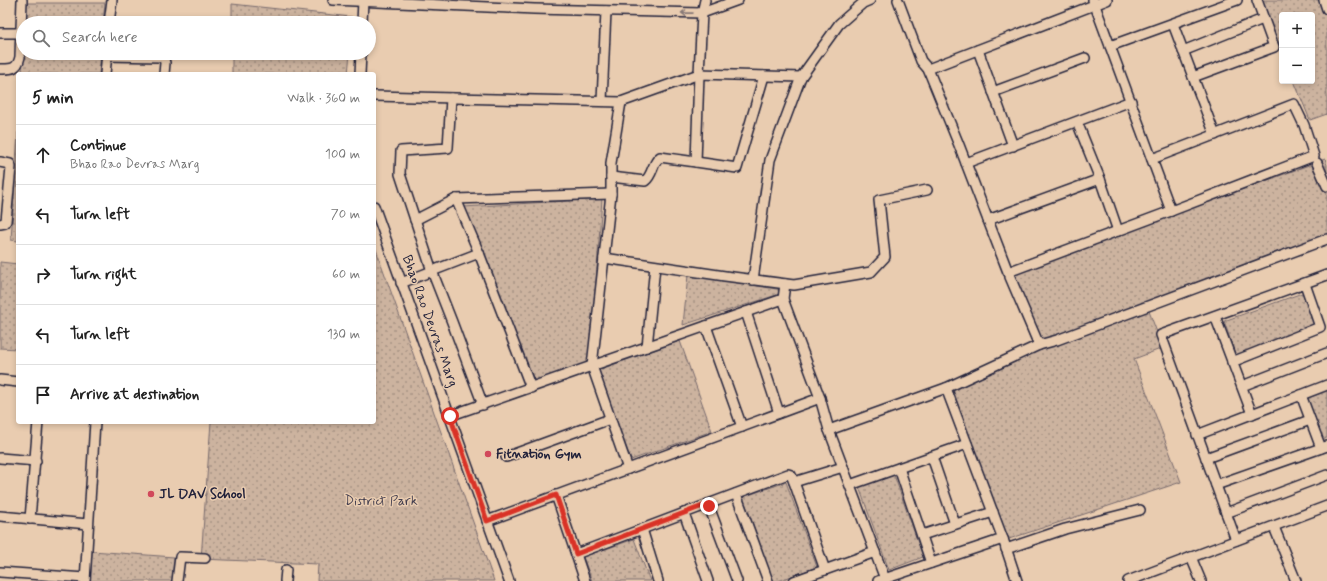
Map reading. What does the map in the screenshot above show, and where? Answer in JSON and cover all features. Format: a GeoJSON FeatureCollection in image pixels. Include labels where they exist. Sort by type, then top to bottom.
{"type":"FeatureCollection","features":[{"type":"Feature","properties":{"kind":"street"},"geometry":{"type":"LineString","coordinates":[[22,0],[22,16]]}},
{"type":"Feature","properties":{"kind":"street"},"geometry":{"type":"LineString","coordinates":[[110,16],[112,0]]}},
{"type":"Feature","properties":{"kind":"street"},"geometry":{"type":"LineString","coordinates":[[333,0],[534,9],[702,13],[738,0]]}},
{"type":"Feature","properties":{"kind":"street"},"geometry":{"type":"LineString","coordinates":[[696,162],[702,13],[705,0]]}},
{"type":"Feature","properties":{"kind":"street"},"geometry":{"type":"LineString","coordinates":[[753,280],[770,160],[801,77],[839,24],[863,3],[870,0]]}},
{"type":"Feature","properties":{"kind":"street"},"geometry":{"type":"LineString","coordinates":[[898,0],[921,61],[928,69],[1008,272],[1314,156],[1304,125],[1294,104],[1152,159]]}},
{"type":"Feature","properties":{"kind":"street"},"geometry":{"type":"LineString","coordinates":[[928,69],[1094,2],[1107,0]]}},
{"type":"Feature","properties":{"kind":"street"},"geometry":{"type":"LineString","coordinates":[[1193,77],[1274,46],[1257,0]]}},
{"type":"Feature","properties":{"kind":"street"},"geometry":{"type":"LineString","coordinates":[[1324,0],[1327,9]]}},
{"type":"Feature","properties":{"kind":"street"},"geometry":{"type":"LineString","coordinates":[[362,16],[363,1]]}},
{"type":"Feature","properties":{"kind":"street"},"geometry":{"type":"LineString","coordinates":[[1110,46],[1173,24],[1231,1]]}},
{"type":"Feature","properties":{"kind":"street"},"geometry":{"type":"LineString","coordinates":[[1094,2],[1171,211]]}},
{"type":"Feature","properties":{"kind":"street"},"geometry":{"type":"LineString","coordinates":[[602,101],[606,11]]}},
{"type":"Feature","properties":{"kind":"street"},"geometry":{"type":"LineString","coordinates":[[1183,51],[1264,19]]}},
{"type":"Feature","properties":{"kind":"street"},"geometry":{"type":"LineString","coordinates":[[1173,24],[1215,135]]}},
{"type":"Feature","properties":{"kind":"street"},"geometry":{"type":"LineString","coordinates":[[0,33],[16,33]]}},
{"type":"Feature","properties":{"kind":"street"},"geometry":{"type":"LineString","coordinates":[[978,50],[1013,146]]}},
{"type":"Feature","properties":{"kind":"street"},"geometry":{"type":"LineString","coordinates":[[993,92],[1085,58]]}},
{"type":"Feature","properties":{"kind":"street"},"geometry":{"type":"LineString","coordinates":[[0,69],[14,68],[19,64],[20,60]]}},
{"type":"Feature","properties":{"kind":"street"},"geometry":{"type":"LineString","coordinates":[[105,72],[106,60]]}},
{"type":"Feature","properties":{"kind":"street"},"geometry":{"type":"LineString","coordinates":[[164,60],[164,72]]}},
{"type":"Feature","properties":{"kind":"street"},"geometry":{"type":"LineString","coordinates":[[360,72],[361,60]]}},
{"type":"Feature","properties":{"kind":"street"},"geometry":{"type":"LineString","coordinates":[[376,96],[620,102],[699,74],[801,77]]}},
{"type":"Feature","properties":{"kind":"street"},"geometry":{"type":"LineString","coordinates":[[611,177],[645,181],[649,178],[657,160],[660,158],[737,168],[764,76]]}},
{"type":"Feature","properties":{"kind":"street"},"geometry":{"type":"LineString","coordinates":[[451,98],[448,148],[401,151],[400,174],[432,271],[483,405]]}},
{"type":"Feature","properties":{"kind":"street"},"geometry":{"type":"LineString","coordinates":[[966,164],[1131,101]]}},
{"type":"Feature","properties":{"kind":"street"},"geometry":{"type":"LineString","coordinates":[[620,102],[611,163],[611,194],[592,366],[628,469]]}},
{"type":"Feature","properties":{"kind":"street"},"geometry":{"type":"LineString","coordinates":[[1077,122],[1100,179],[1118,231]]}},
{"type":"Feature","properties":{"kind":"street"},"geometry":{"type":"LineString","coordinates":[[0,162],[10,164],[11,166],[6,220],[5,223],[0,224]]}},
{"type":"Feature","properties":{"kind":"street"},"geometry":{"type":"LineString","coordinates":[[1317,163],[1327,186]]}},
{"type":"Feature","properties":{"kind":"street"},"geometry":{"type":"LineString","coordinates":[[988,220],[1100,179]]}},
{"type":"Feature","properties":{"kind":"street"},"geometry":{"type":"LineString","coordinates":[[604,258],[794,285],[871,272],[885,257],[880,200],[927,190]]}},
{"type":"Feature","properties":{"kind":"street"},"geometry":{"type":"LineString","coordinates":[[415,220],[456,199],[611,194]]}},
{"type":"Feature","properties":{"kind":"street"},"geometry":{"type":"LineString","coordinates":[[456,199],[531,388]]}},
{"type":"Feature","properties":{"kind":"street","name":"Bhao Rao Devras Marg"},"geometry":{"type":"LineString","coordinates":[[376,212],[509,581]]}},
{"type":"Feature","properties":{"kind":"street"},"geometry":{"type":"LineString","coordinates":[[829,430],[946,388],[1039,345],[1057,340],[1327,239]]}},
{"type":"Feature","properties":{"kind":"street"},"geometry":{"type":"LineString","coordinates":[[401,283],[479,254]]}},
{"type":"Feature","properties":{"kind":"street"},"geometry":{"type":"LineString","coordinates":[[647,347],[655,266]]}},
{"type":"Feature","properties":{"kind":"street"},"geometry":{"type":"LineString","coordinates":[[1236,540],[1161,335],[1327,275]]}},
{"type":"Feature","properties":{"kind":"street"},"geometry":{"type":"LineString","coordinates":[[1010,277],[1039,345]]}},
{"type":"Feature","properties":{"kind":"street"},"geometry":{"type":"LineString","coordinates":[[785,284],[783,299],[820,398],[829,430],[875,552],[881,580],[1003,539]]}},
{"type":"Feature","properties":{"kind":"street"},"geometry":{"type":"LineString","coordinates":[[1232,362],[1320,327],[1305,284]]}},
{"type":"Feature","properties":{"kind":"street"},"geometry":{"type":"LineString","coordinates":[[450,416],[783,299]]}},
{"type":"Feature","properties":{"kind":"street"},"geometry":{"type":"LineString","coordinates":[[746,312],[780,413]]}},
{"type":"Feature","properties":{"kind":"street"},"geometry":{"type":"LineString","coordinates":[[1215,316],[1252,414]]}},
{"type":"Feature","properties":{"kind":"street"},"geometry":{"type":"LineString","coordinates":[[706,326],[742,427]]}},
{"type":"Feature","properties":{"kind":"street"},"geometry":{"type":"LineString","coordinates":[[1242,386],[1327,353]]}},
{"type":"Feature","properties":{"kind":"street"},"geometry":{"type":"LineString","coordinates":[[0,380],[16,382]]}},
{"type":"Feature","properties":{"kind":"street"},"geometry":{"type":"LineString","coordinates":[[1197,435],[1327,385]]}},
{"type":"Feature","properties":{"kind":"street"},"geometry":{"type":"LineString","coordinates":[[946,388],[1003,539],[1017,581]]}},
{"type":"Feature","properties":{"kind":"street"},"geometry":{"type":"LineString","coordinates":[[1216,485],[1324,447],[1310,420],[1301,395]]}},
{"type":"Feature","properties":{"kind":"street"},"geometry":{"type":"LineString","coordinates":[[487,521],[820,398]]}},
{"type":"Feature","properties":{"kind":"street"},"geometry":{"type":"LineString","coordinates":[[506,457],[610,418]]}},
{"type":"Feature","properties":{"kind":"street"},"geometry":{"type":"LineString","coordinates":[[1206,458],[1310,420]]}},
{"type":"Feature","properties":{"kind":"street"},"geometry":{"type":"LineString","coordinates":[[30,519],[38,424]]}},
{"type":"Feature","properties":{"kind":"street"},"geometry":{"type":"LineString","coordinates":[[0,572],[27,577],[85,579],[96,424]]}},
{"type":"Feature","properties":{"kind":"street"},"geometry":{"type":"LineString","coordinates":[[850,485],[967,444]]}},
{"type":"Feature","properties":{"kind":"street"},"geometry":{"type":"LineString","coordinates":[[932,457],[955,524]]}},
{"type":"Feature","properties":{"kind":"street"},"geometry":{"type":"LineString","coordinates":[[0,458],[36,461]]}},
{"type":"Feature","properties":{"kind":"street"},"geometry":{"type":"LineString","coordinates":[[794,482],[843,467]]}},
{"type":"Feature","properties":{"kind":"street"},"geometry":{"type":"LineString","coordinates":[[898,468],[931,563]]}},
{"type":"Feature","properties":{"kind":"street"},"geometry":{"type":"LineString","coordinates":[[576,554],[786,474],[791,475],[794,482],[825,570]]}},
{"type":"Feature","properties":{"kind":"street"},"geometry":{"type":"LineString","coordinates":[[1226,513],[1327,475]]}},
{"type":"Feature","properties":{"kind":"street"},"geometry":{"type":"LineString","coordinates":[[736,494],[768,581]]}},
{"type":"Feature","properties":{"kind":"street"},"geometry":{"type":"LineString","coordinates":[[556,495],[585,581]]}},
{"type":"Feature","properties":{"kind":"street"},"geometry":{"type":"LineString","coordinates":[[708,504],[737,581]]}},
{"type":"Feature","properties":{"kind":"street"},"geometry":{"type":"LineString","coordinates":[[1128,581],[1327,506]]}},
{"type":"Feature","properties":{"kind":"street"},"geometry":{"type":"LineString","coordinates":[[1006,549],[1065,529],[1140,510]]}},
{"type":"Feature","properties":{"kind":"street"},"geometry":{"type":"LineString","coordinates":[[922,535],[993,512]]}},
{"type":"Feature","properties":{"kind":"street"},"geometry":{"type":"LineString","coordinates":[[684,513],[708,581]]}},
{"type":"Feature","properties":{"kind":"street"},"geometry":{"type":"LineString","coordinates":[[0,516],[88,524]]}},
{"type":"Feature","properties":{"kind":"street"},"geometry":{"type":"LineString","coordinates":[[1274,527],[1296,581]]}},
{"type":"Feature","properties":{"kind":"street"},"geometry":{"type":"LineString","coordinates":[[642,529],[658,581]]}},
{"type":"Feature","properties":{"kind":"street"},"geometry":{"type":"LineString","coordinates":[[794,581],[875,552]]}},
{"type":"Feature","properties":{"kind":"street"},"geometry":{"type":"LineString","coordinates":[[177,581],[180,557],[205,558]]}},
{"type":"Feature","properties":{"kind":"street"},"geometry":{"type":"LineString","coordinates":[[1191,557],[1201,581]]}},
{"type":"Feature","properties":{"kind":"street"},"geometry":{"type":"LineString","coordinates":[[285,581],[286,570]]}},
{"type":"Feature","properties":{"kind":"green space"},"geometry":{"type":"Polygon","coordinates":[[[1261,0],[1327,0],[1327,114],[1310,120],[1295,84],[1315,84],[1315,12],[1279,12],[1279,44],[1261,0]]]}},
{"type":"Feature","properties":{"kind":"green space"},"geometry":{"type":"Polygon","coordinates":[[[27,3],[105,3],[104,16],[26,16],[27,3]]]}},
{"type":"Feature","properties":{"kind":"green space"},"geometry":{"type":"Polygon","coordinates":[[[232,4],[343,16],[232,16],[232,4]]]}},
{"type":"Feature","properties":{"kind":"green space"},"geometry":{"type":"Polygon","coordinates":[[[23,60],[100,60],[99,72],[22,72],[23,60]]]}},
{"type":"Feature","properties":{"kind":"green space"},"geometry":{"type":"Polygon","coordinates":[[[232,60],[349,60],[348,72],[232,72],[232,60]]]}},
{"type":"Feature","properties":{"kind":"green space"},"geometry":{"type":"Polygon","coordinates":[[[1325,159],[1327,165],[1327,237],[1147,306],[1163,348],[1134,359],[1181,482],[1000,542],[951,382],[1035,350],[1006,277],[1325,159]]]}},
{"type":"Feature","properties":{"kind":"green space"},"geometry":{"type":"Polygon","coordinates":[[[16,163],[16,241],[11,240],[16,163]]]}},
{"type":"Feature","properties":{"kind":"green space"},"geometry":{"type":"Polygon","coordinates":[[[602,199],[590,363],[535,382],[463,207],[602,199]]]}},
{"type":"Feature","properties":{"kind":"green space","name":"District Park"},"geometry":{"type":"Polygon","coordinates":[[[376,250],[494,581],[317,581],[318,564],[201,559],[211,424],[376,424],[376,250]]]}},
{"type":"Feature","properties":{"kind":"green space"},"geometry":{"type":"Polygon","coordinates":[[[0,262],[16,264],[16,349],[0,348],[0,262]]]}},
{"type":"Feature","properties":{"kind":"green space"},"geometry":{"type":"Polygon","coordinates":[[[688,275],[789,291],[683,325],[688,275]]]}},
{"type":"Feature","properties":{"kind":"green space"},"geometry":{"type":"Polygon","coordinates":[[[1305,292],[1320,332],[1238,362],[1224,321],[1305,292]]]}},
{"type":"Feature","properties":{"kind":"green space"},"geometry":{"type":"Polygon","coordinates":[[[680,341],[712,431],[631,460],[598,370],[680,341]]]}},
{"type":"Feature","properties":{"kind":"green space"},"geometry":{"type":"Polygon","coordinates":[[[1327,391],[1327,438],[1322,440],[1306,399],[1327,391]]]}},
{"type":"Feature","properties":{"kind":"green space"},"geometry":{"type":"Polygon","coordinates":[[[894,475],[923,557],[889,570],[859,487],[894,475]]]}},
{"type":"Feature","properties":{"kind":"green space"},"geometry":{"type":"Polygon","coordinates":[[[786,482],[817,567],[778,581],[773,581],[743,497],[786,482]]]}},
{"type":"Feature","properties":{"kind":"green space"},"geometry":{"type":"Polygon","coordinates":[[[634,539],[650,581],[592,581],[583,557],[634,539]]]}},
{"type":"Feature","properties":{"kind":"green space"},"geometry":{"type":"Polygon","coordinates":[[[92,551],[174,557],[172,581],[90,581],[92,551]]]}},
{"type":"Feature","properties":{"kind":"place","name":"Fitnation Gym"},"geometry":{"type":"Point","coordinates":[488,454]}},
{"type":"Feature","properties":{"kind":"place","name":"JL DAV School"},"geometry":{"type":"Point","coordinates":[151,494]}},
{"type":"Feature","properties":{"kind":"route"},"geometry":{"type":"LineString","coordinates":[[450,416],[487,521],[556,495],[576,554],[708,504],[709,506]]}}]}
